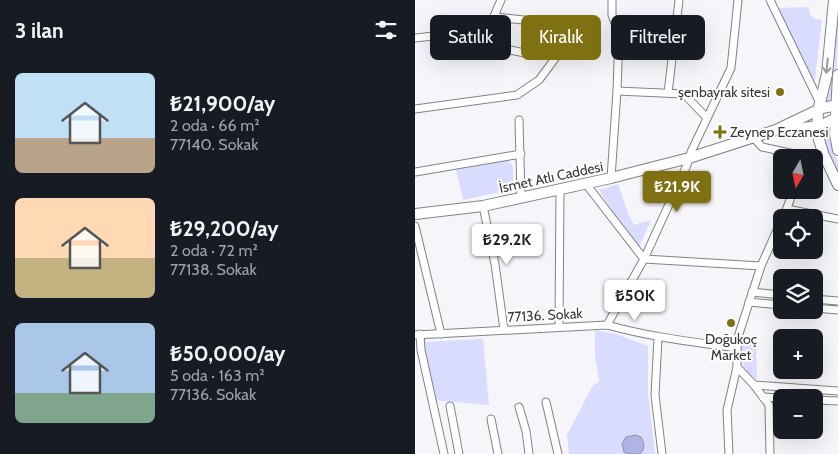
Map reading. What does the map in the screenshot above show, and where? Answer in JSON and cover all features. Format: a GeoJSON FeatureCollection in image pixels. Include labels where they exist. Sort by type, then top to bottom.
{"type":"FeatureCollection","features":[{"type":"Feature","properties":{"kind":"main road"},"geometry":{"type":"LineString","coordinates":[[834,0],[827,74],[819,111],[817,133],[823,154],[838,185]]}},
{"type":"Feature","properties":{"kind":"main road"},"geometry":{"type":"LineString","coordinates":[[838,75],[835,134],[838,150]]}},
{"type":"Feature","properties":{"kind":"main road","name":"İsmet Atlı Caddesi"},"geometry":{"type":"LineString","coordinates":[[415,214],[483,206],[586,184],[689,158],[754,138],[776,130],[822,108],[837,105]]}},
{"type":"Feature","properties":{"kind":"main road","name":"İsmet Atlı Caddesi"},"geometry":{"type":"LineString","coordinates":[[776,130],[818,126],[830,123],[837,117]]}},
{"type":"Feature","properties":{"kind":"street"},"geometry":{"type":"LineString","coordinates":[[496,15],[501,0]]}},
{"type":"Feature","properties":{"kind":"street"},"geometry":{"type":"LineString","coordinates":[[612,0],[612,15]]}},
{"type":"Feature","properties":{"kind":"street"},"geometry":{"type":"LineString","coordinates":[[677,15],[679,0]]}},
{"type":"Feature","properties":{"kind":"street"},"geometry":{"type":"LineString","coordinates":[[607,325],[644,259],[731,68],[739,0]]}},
{"type":"Feature","properties":{"kind":"street"},"geometry":{"type":"LineString","coordinates":[[770,0],[818,99],[822,100]]}},
{"type":"Feature","properties":{"kind":"street"},"geometry":{"type":"LineString","coordinates":[[415,38],[430,36]]}},
{"type":"Feature","properties":{"kind":"street"},"geometry":{"type":"LineString","coordinates":[[415,109],[517,95],[539,80],[554,60]]}},
{"type":"Feature","properties":{"kind":"street"},"geometry":{"type":"LineString","coordinates":[[611,178],[618,60]]}},
{"type":"Feature","properties":{"kind":"street"},"geometry":{"type":"LineString","coordinates":[[668,93],[672,60]]}},
{"type":"Feature","properties":{"kind":"street"},"geometry":{"type":"LineString","coordinates":[[617,91],[684,94],[707,118]]}},
{"type":"Feature","properties":{"kind":"street"},"geometry":{"type":"LineString","coordinates":[[519,120],[521,198]]}},
{"type":"Feature","properties":{"kind":"street"},"geometry":{"type":"LineString","coordinates":[[754,138],[762,148],[773,150]]}},
{"type":"Feature","properties":{"kind":"street"},"geometry":{"type":"LineString","coordinates":[[415,172],[521,154]]}},
{"type":"Feature","properties":{"kind":"street"},"geometry":{"type":"LineString","coordinates":[[586,184],[644,259],[761,266]]}},
{"type":"Feature","properties":{"kind":"street"},"geometry":{"type":"LineString","coordinates":[[559,327],[560,190]]}},
{"type":"Feature","properties":{"kind":"street"},"geometry":{"type":"LineString","coordinates":[[787,209],[790,199]]}},
{"type":"Feature","properties":{"kind":"street"},"geometry":{"type":"LineString","coordinates":[[483,206],[495,264],[504,330]]}},
{"type":"Feature","properties":{"kind":"street"},"geometry":{"type":"LineString","coordinates":[[823,216],[838,219]]}},
{"type":"Feature","properties":{"kind":"street"},"geometry":{"type":"LineString","coordinates":[[415,226],[441,334]]}},
{"type":"Feature","properties":{"kind":"street"},"geometry":{"type":"LineString","coordinates":[[729,454],[727,410],[737,367],[738,337],[761,266],[773,239]]}},
{"type":"Feature","properties":{"kind":"street"},"geometry":{"type":"LineString","coordinates":[[752,292],[773,294]]}},
{"type":"Feature","properties":{"kind":"street"},"geometry":{"type":"LineString","coordinates":[[823,300],[838,301]]}},
{"type":"Feature","properties":{"kind":"street"},"geometry":{"type":"LineString","coordinates":[[749,302],[773,304]]}},
{"type":"Feature","properties":{"kind":"street"},"geometry":{"type":"LineString","coordinates":[[823,309],[838,310]]}},
{"type":"Feature","properties":{"kind":"street","name":"77136. Sokak"},"geometry":{"type":"LineString","coordinates":[[417,334],[607,325],[658,338],[737,348]]}},
{"type":"Feature","properties":{"kind":"street"},"geometry":{"type":"LineString","coordinates":[[417,334],[444,454]]}},
{"type":"Feature","properties":{"kind":"street"},"geometry":{"type":"LineString","coordinates":[[658,338],[655,395],[662,454],[671,454]]}},
{"type":"Feature","properties":{"kind":"street"},"geometry":{"type":"LineString","coordinates":[[737,367],[769,405],[770,454]]}},
{"type":"Feature","properties":{"kind":"street"},"geometry":{"type":"LineString","coordinates":[[754,385],[838,391]]}},
{"type":"Feature","properties":{"kind":"street"},"geometry":{"type":"LineString","coordinates":[[763,397],[773,398]]}},
{"type":"Feature","properties":{"kind":"street"},"geometry":{"type":"LineString","coordinates":[[823,400],[838,400]]}},
{"type":"Feature","properties":{"kind":"street"},"geometry":{"type":"LineString","coordinates":[[546,402],[558,454]]}},
{"type":"Feature","properties":{"kind":"street"},"geometry":{"type":"LineString","coordinates":[[450,406],[459,454]]}},
{"type":"Feature","properties":{"kind":"street"},"geometry":{"type":"LineString","coordinates":[[519,407],[526,431],[529,454]]}},
{"type":"Feature","properties":{"kind":"street"},"geometry":{"type":"LineString","coordinates":[[491,419],[498,454]]}},
{"type":"Feature","properties":{"kind":"shaded area"},"geometry":{"type":"Polygon","coordinates":[[[838,0],[835,101],[825,103],[838,0]]]}},
{"type":"Feature","properties":{"kind":"shaded area"},"geometry":{"type":"Polygon","coordinates":[[[809,7],[810,15],[822,20],[814,87],[777,8],[809,7]]]}},
{"type":"Feature","properties":{"kind":"shaded area"},"geometry":{"type":"Polygon","coordinates":[[[831,128],[833,151],[838,163],[838,173],[828,151],[822,130],[831,128]]]}},
{"type":"Feature","properties":{"kind":"shaded area"},"geometry":{"type":"Polygon","coordinates":[[[508,159],[513,167],[513,189],[463,200],[456,170],[508,159]]]}},
{"type":"Feature","properties":{"kind":"shaded area"},"geometry":{"type":"Polygon","coordinates":[[[618,184],[634,225],[651,220],[639,247],[635,247],[599,190],[618,184]]]}},
{"type":"Feature","properties":{"kind":"shaded area"},"geometry":{"type":"Polygon","coordinates":[[[595,330],[616,334],[648,346],[648,393],[655,454],[569,454],[567,435],[593,385],[599,382],[595,355],[595,330]]]}},
{"type":"Feature","properties":{"kind":"shaded area"},"geometry":{"type":"Polygon","coordinates":[[[483,339],[489,405],[432,400],[423,342],[483,339]]]}},
{"type":"Feature","properties":{"kind":"shaded area"},"geometry":{"type":"Polygon","coordinates":[[[741,344],[756,345],[757,380],[744,371],[741,344]]]}},
{"type":"Feature","properties":{"kind":"shaded area"},"geometry":{"type":"Polygon","coordinates":[[[636,435],[641,437],[644,446],[643,450],[640,454],[627,454],[624,452],[622,444],[626,437],[636,435]]]}},
{"type":"Feature","properties":{"kind":"place","name":"şenbayrak sitesi"},"geometry":{"type":"Point","coordinates":[780,92]}},
{"type":"Feature","properties":{"kind":"place","name":"Zeynep Eczanesi"},"geometry":{"type":"Point","coordinates":[720,132]}},
{"type":"Feature","properties":{"kind":"place","name":"Doğukoç Market"},"geometry":{"type":"Point","coordinates":[731,323]}}]}
